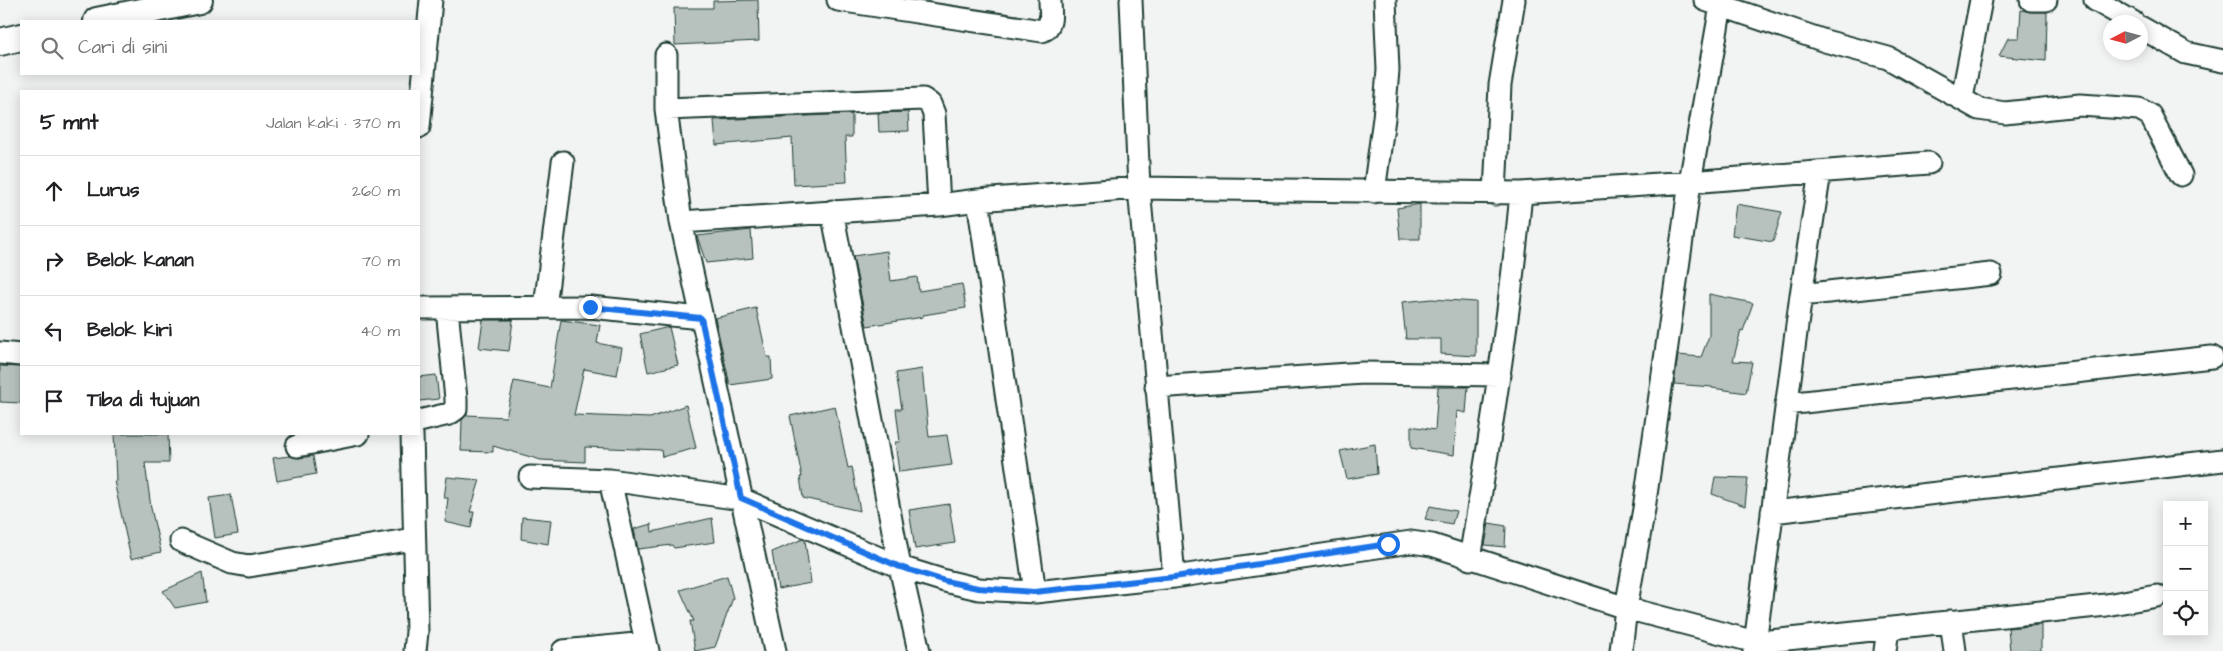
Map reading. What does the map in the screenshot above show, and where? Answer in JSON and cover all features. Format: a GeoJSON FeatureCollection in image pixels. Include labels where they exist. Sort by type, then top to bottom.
{"type":"FeatureCollection","features":[{"type":"Feature","properties":{"kind":"street"},"geometry":{"type":"LineString","coordinates":[[102,20],[198,0]]}},
{"type":"Feature","properties":{"kind":"street"},"geometry":{"type":"LineString","coordinates":[[420,116],[431,0]]}},
{"type":"Feature","properties":{"kind":"street"},"geometry":{"type":"LineString","coordinates":[[838,0],[1037,31],[1048,29],[1050,23],[1050,0]]}},
{"type":"Feature","properties":{"kind":"street"},"geometry":{"type":"LineString","coordinates":[[1131,0],[1139,188],[1174,577]]}},
{"type":"Feature","properties":{"kind":"street"},"geometry":{"type":"LineString","coordinates":[[1374,192],[1388,70],[1385,0]]}},
{"type":"Feature","properties":{"kind":"street"},"geometry":{"type":"LineString","coordinates":[[1495,194],[1500,85],[1514,0]]}},
{"type":"Feature","properties":{"kind":"street"},"geometry":{"type":"LineString","coordinates":[[1962,98],[1981,0]]}},
{"type":"Feature","properties":{"kind":"street"},"geometry":{"type":"LineString","coordinates":[[2031,0],[2046,0]]}},
{"type":"Feature","properties":{"kind":"street"},"geometry":{"type":"LineString","coordinates":[[2095,0],[2121,15]]}},
{"type":"Feature","properties":{"kind":"street"},"geometry":{"type":"LineString","coordinates":[[1621,651],[1626,608],[1644,509],[1716,2],[1825,41],[1888,58],[1979,109],[2005,113],[2080,105],[2139,109],[2150,115],[2181,175]]}},
{"type":"Feature","properties":{"kind":"street"},"geometry":{"type":"LineString","coordinates":[[2148,32],[2186,53],[2223,61]]}},
{"type":"Feature","properties":{"kind":"street"},"geometry":{"type":"LineString","coordinates":[[0,42],[20,37]]}},
{"type":"Feature","properties":{"kind":"street"},"geometry":{"type":"LineString","coordinates":[[666,55],[666,109],[681,222],[775,651]]}},
{"type":"Feature","properties":{"kind":"street"},"geometry":{"type":"LineString","coordinates":[[666,109],[923,99],[930,104],[934,114],[939,205]]}},
{"type":"Feature","properties":{"kind":"street"},"geometry":{"type":"LineString","coordinates":[[544,306],[563,162]]}},
{"type":"Feature","properties":{"kind":"street"},"geometry":{"type":"LineString","coordinates":[[681,222],[939,205],[978,200],[1139,188],[1495,194],[1690,182],[1929,163]]}},
{"type":"Feature","properties":{"kind":"street"},"geometry":{"type":"LineString","coordinates":[[1755,646],[1786,404],[1820,172]]}},
{"type":"Feature","properties":{"kind":"street"},"geometry":{"type":"LineString","coordinates":[[1470,559],[1500,375],[1513,281],[1522,192]]}},
{"type":"Feature","properties":{"kind":"street"},"geometry":{"type":"LineString","coordinates":[[978,200],[1034,592]]}},
{"type":"Feature","properties":{"kind":"street"},"geometry":{"type":"LineString","coordinates":[[832,211],[900,567],[919,651]]}},
{"type":"Feature","properties":{"kind":"street"},"geometry":{"type":"LineString","coordinates":[[1801,296],[1991,274]]}},
{"type":"Feature","properties":{"kind":"street"},"geometry":{"type":"LineString","coordinates":[[420,308],[590,307],[701,318]]}},
{"type":"Feature","properties":{"kind":"street"},"geometry":{"type":"LineString","coordinates":[[420,422],[449,414],[456,409],[447,309]]}},
{"type":"Feature","properties":{"kind":"street"},"geometry":{"type":"LineString","coordinates":[[1786,404],[2212,357]]}},
{"type":"Feature","properties":{"kind":"street"},"geometry":{"type":"LineString","coordinates":[[1156,387],[1363,373],[1500,375]]}},
{"type":"Feature","properties":{"kind":"street"},"geometry":{"type":"LineString","coordinates":[[297,446],[353,435]]}},
{"type":"Feature","properties":{"kind":"street"},"geometry":{"type":"LineString","coordinates":[[412,435],[413,539],[417,632],[414,651]]}},
{"type":"Feature","properties":{"kind":"street"},"geometry":{"type":"LineString","coordinates":[[1772,512],[2223,460]]}},
{"type":"Feature","properties":{"kind":"street"},"geometry":{"type":"LineString","coordinates":[[530,477],[610,480],[741,498],[900,567],[945,581],[978,588],[1034,592],[1174,577],[1411,542],[1432,546],[1626,608],[1744,639],[1755,646],[1951,621],[2106,605],[2157,596]]}},
{"type":"Feature","properties":{"kind":"street"},"geometry":{"type":"LineString","coordinates":[[563,651],[647,647],[610,480]]}},
{"type":"Feature","properties":{"kind":"street"},"geometry":{"type":"LineString","coordinates":[[182,541],[232,563],[249,566],[413,539]]}},
{"type":"Feature","properties":{"kind":"street"},"geometry":{"type":"LineString","coordinates":[[1951,621],[1955,651]]}},
{"type":"Feature","properties":{"kind":"street"},"geometry":{"type":"LineString","coordinates":[[1885,651],[1888,629]]}},
{"type":"Feature","properties":{"kind":"building"},"geometry":{"type":"Polygon","coordinates":[[[758,0],[759,41],[675,45],[674,8],[713,8],[713,1],[758,0]]]}},
{"type":"Feature","properties":{"kind":"building"},"geometry":{"type":"Polygon","coordinates":[[[2021,10],[2047,12],[2046,61],[1999,56],[2008,38],[2019,38],[2021,10]]]}},
{"type":"Feature","properties":{"kind":"building"},"geometry":{"type":"Polygon","coordinates":[[[908,112],[909,131],[879,132],[878,113],[908,112]]]}},
{"type":"Feature","properties":{"kind":"building"},"geometry":{"type":"Polygon","coordinates":[[[852,114],[852,137],[845,137],[847,182],[794,185],[792,138],[716,145],[714,120],[852,114]]]}},
{"type":"Feature","properties":{"kind":"building"},"geometry":{"type":"Polygon","coordinates":[[[1420,204],[1420,239],[1400,239],[1397,208],[1420,204]]]}},
{"type":"Feature","properties":{"kind":"building"},"geometry":{"type":"Polygon","coordinates":[[[1736,204],[1782,212],[1773,242],[1732,235],[1736,204]]]}},
{"type":"Feature","properties":{"kind":"building"},"geometry":{"type":"Polygon","coordinates":[[[751,230],[753,258],[706,263],[697,236],[751,230]]]}},
{"type":"Feature","properties":{"kind":"building"},"geometry":{"type":"Polygon","coordinates":[[[887,251],[891,281],[917,277],[919,291],[962,284],[966,308],[867,326],[853,256],[887,251]]]}},
{"type":"Feature","properties":{"kind":"building"},"geometry":{"type":"Polygon","coordinates":[[[1709,294],[1753,303],[1743,331],[1741,330],[1733,361],[1752,362],[1746,393],[1712,387],[1674,384],[1678,355],[1701,357],[1709,336],[1709,294]]]}},
{"type":"Feature","properties":{"kind":"building"},"geometry":{"type":"Polygon","coordinates":[[[1432,299],[1476,302],[1476,356],[1441,354],[1441,339],[1406,339],[1402,302],[1432,299]]]}},
{"type":"Feature","properties":{"kind":"building"},"geometry":{"type":"Polygon","coordinates":[[[756,308],[767,357],[771,357],[772,379],[730,385],[715,318],[756,308]]]}},
{"type":"Feature","properties":{"kind":"building"},"geometry":{"type":"Polygon","coordinates":[[[483,320],[513,320],[509,351],[479,348],[483,320]]]}},
{"type":"Feature","properties":{"kind":"building"},"geometry":{"type":"Polygon","coordinates":[[[561,320],[600,325],[597,343],[622,348],[617,375],[584,369],[574,415],[650,418],[686,405],[696,448],[662,457],[661,450],[585,447],[585,462],[541,460],[493,446],[493,452],[461,451],[462,420],[467,415],[506,417],[514,381],[550,388],[561,320]]]}},
{"type":"Feature","properties":{"kind":"building"},"geometry":{"type":"Polygon","coordinates":[[[669,327],[678,365],[648,372],[640,334],[669,327]]]}},
{"type":"Feature","properties":{"kind":"building"},"geometry":{"type":"Polygon","coordinates":[[[0,366],[20,367],[20,403],[0,402],[0,366]]]}},
{"type":"Feature","properties":{"kind":"building"},"geometry":{"type":"Polygon","coordinates":[[[922,369],[929,437],[947,435],[952,465],[899,472],[895,442],[900,442],[896,409],[902,409],[896,373],[922,369]]]}},
{"type":"Feature","properties":{"kind":"building"},"geometry":{"type":"Polygon","coordinates":[[[436,375],[439,399],[420,401],[420,377],[436,375]]]}},
{"type":"Feature","properties":{"kind":"building"},"geometry":{"type":"Polygon","coordinates":[[[1438,387],[1468,387],[1466,413],[1457,411],[1454,455],[1411,448],[1411,426],[1435,430],[1438,387]]]}},
{"type":"Feature","properties":{"kind":"building"},"geometry":{"type":"Polygon","coordinates":[[[835,406],[848,468],[852,467],[860,511],[803,498],[800,477],[802,477],[790,416],[835,406]]]}},
{"type":"Feature","properties":{"kind":"building"},"geometry":{"type":"Polygon","coordinates":[[[114,435],[168,435],[169,463],[145,463],[151,508],[161,552],[131,559],[114,481],[116,481],[114,435]]]}},
{"type":"Feature","properties":{"kind":"building"},"geometry":{"type":"Polygon","coordinates":[[[1375,444],[1377,474],[1347,479],[1340,451],[1375,444]]]}},
{"type":"Feature","properties":{"kind":"building"},"geometry":{"type":"Polygon","coordinates":[[[290,456],[299,458],[313,456],[316,474],[277,481],[273,458],[290,456]]]}},
{"type":"Feature","properties":{"kind":"building"},"geometry":{"type":"Polygon","coordinates":[[[447,477],[480,480],[470,512],[474,512],[471,528],[445,522],[448,498],[444,498],[447,477]]]}},
{"type":"Feature","properties":{"kind":"building"},"geometry":{"type":"Polygon","coordinates":[[[1715,477],[1748,478],[1745,506],[1712,494],[1715,477]]]}},
{"type":"Feature","properties":{"kind":"building"},"geometry":{"type":"Polygon","coordinates":[[[231,495],[238,534],[215,538],[209,498],[231,495]]]}},
{"type":"Feature","properties":{"kind":"building"},"geometry":{"type":"Polygon","coordinates":[[[949,504],[955,543],[915,549],[909,510],[949,504]]]}},
{"type":"Feature","properties":{"kind":"building"},"geometry":{"type":"Polygon","coordinates":[[[1430,506],[1456,511],[1452,524],[1425,519],[1430,506]]]}},
{"type":"Feature","properties":{"kind":"building"},"geometry":{"type":"Polygon","coordinates":[[[522,517],[551,520],[548,544],[521,539],[522,517]]]}},
{"type":"Feature","properties":{"kind":"building"},"geometry":{"type":"Polygon","coordinates":[[[712,518],[715,542],[674,548],[672,545],[638,549],[634,529],[651,524],[652,532],[712,518]]]}},
{"type":"Feature","properties":{"kind":"building"},"geometry":{"type":"Polygon","coordinates":[[[1489,523],[1506,526],[1505,547],[1485,545],[1489,523]]]}},
{"type":"Feature","properties":{"kind":"building"},"geometry":{"type":"Polygon","coordinates":[[[803,539],[805,540],[811,583],[778,589],[772,552],[803,539]]]}},
{"type":"Feature","properties":{"kind":"building"},"geometry":{"type":"Polygon","coordinates":[[[202,573],[206,602],[175,608],[163,591],[202,573]]]}},
{"type":"Feature","properties":{"kind":"building"},"geometry":{"type":"Polygon","coordinates":[[[727,576],[733,598],[715,647],[695,651],[690,621],[694,621],[680,590],[727,576]]]}},
{"type":"Feature","properties":{"kind":"building"},"geometry":{"type":"Polygon","coordinates":[[[2041,625],[2041,651],[2010,651],[2008,628],[2041,625]]]}},
{"type":"Feature","properties":{"kind":"route"},"geometry":{"type":"LineString","coordinates":[[590,307],[701,318],[741,498],[900,567],[945,581],[978,588],[1034,592],[1174,577],[1388,544]]}}]}
